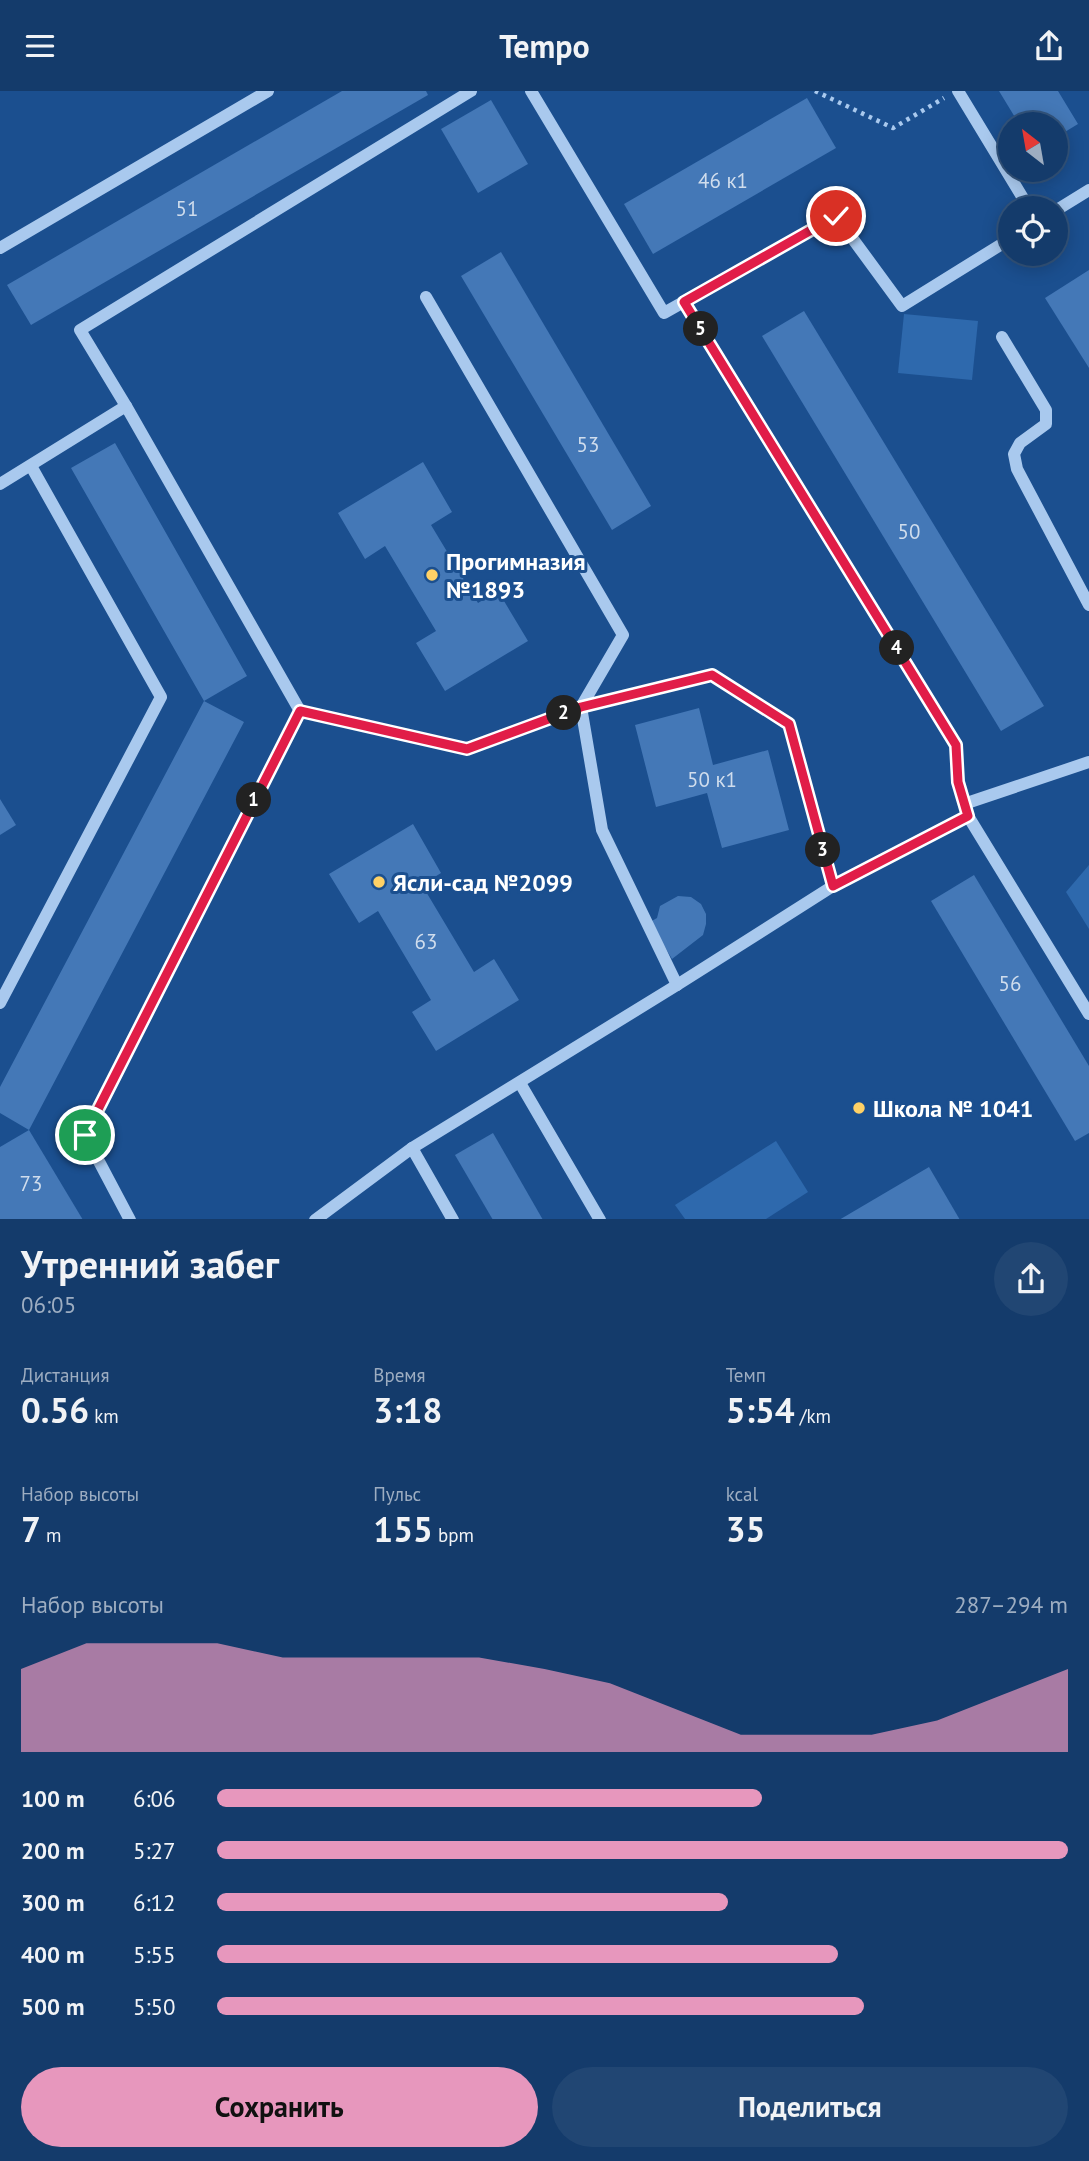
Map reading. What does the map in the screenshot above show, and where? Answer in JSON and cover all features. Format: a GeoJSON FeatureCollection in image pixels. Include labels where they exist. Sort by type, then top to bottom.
{"type":"FeatureCollection","features":[{"type":"Feature","properties":{"kind":"lane"},"geometry":{"type":"LineString","coordinates":[[0,248],[268,91]]}},
{"type":"Feature","properties":{"kind":"lane"},"geometry":{"type":"LineString","coordinates":[[471,91],[79,330],[126,406],[300,711],[467,749],[581,707],[712,675],[789,724],[833,886]]}},
{"type":"Feature","properties":{"kind":"lane"},"geometry":{"type":"LineString","coordinates":[[531,91],[664,313],[836,216],[902,306],[998,246]]}},
{"type":"Feature","properties":{"kind":"lane"},"geometry":{"type":"LineString","coordinates":[[958,91],[1022,196]]}},
{"type":"Feature","properties":{"kind":"lane"},"geometry":{"type":"LineString","coordinates":[[1068,203],[1089,190]]}},
{"type":"Feature","properties":{"kind":"lane"},"geometry":{"type":"LineString","coordinates":[[426,297],[623,635],[581,707],[601,830],[677,985]]}},
{"type":"Feature","properties":{"kind":"lane"},"geometry":{"type":"LineString","coordinates":[[684,302],[956,745],[958,782],[966,810],[1089,1014]]}},
{"type":"Feature","properties":{"kind":"lane"},"geometry":{"type":"LineString","coordinates":[[1002,337],[1046,410],[1046,424],[1020,443],[1014,454],[1017,469],[1089,605]]}},
{"type":"Feature","properties":{"kind":"lane"},"geometry":{"type":"LineString","coordinates":[[0,484],[126,406]]}},
{"type":"Feature","properties":{"kind":"lane"},"geometry":{"type":"LineString","coordinates":[[0,1003],[161,697],[31,466]]}},
{"type":"Feature","properties":{"kind":"lane"},"geometry":{"type":"LineString","coordinates":[[129,1219],[85,1135],[300,711]]}},
{"type":"Feature","properties":{"kind":"lane"},"geometry":{"type":"LineString","coordinates":[[316,1219],[412,1148],[833,886],[966,810],[1089,762]]}},
{"type":"Feature","properties":{"kind":"lane"},"geometry":{"type":"LineString","coordinates":[[520,1083],[599,1219]]}},
{"type":"Feature","properties":{"kind":"lane"},"geometry":{"type":"LineString","coordinates":[[412,1148],[452,1219]]}},
{"type":"Feature","properties":{"kind":"path"},"geometry":{"type":"LineString","coordinates":[[815,91],[893,128],[946,97]]}},
{"type":"Feature","properties":{"kind":"shaded area"},"geometry":{"type":"Polygon","coordinates":[[[904,314],[978,321],[972,380],[898,373],[904,314]]]}},
{"type":"Feature","properties":{"kind":"shaded area"},"geometry":{"type":"Polygon","coordinates":[[[1089,865],[1089,929],[1066,892],[1089,865]]]}},
{"type":"Feature","properties":{"kind":"shaded area"},"geometry":{"type":"Polygon","coordinates":[[[776,1141],[808,1192],[766,1219],[685,1219],[675,1205],[776,1141]]]}},
{"type":"Feature","properties":{"kind":"building"},"geometry":{"type":"Polygon","coordinates":[[[342,91],[426,91],[428,95],[31,325],[7,285],[342,91]]]}},
{"type":"Feature","properties":{"kind":"building"},"geometry":{"type":"Polygon","coordinates":[[[999,91],[1058,91],[1078,124],[1068,130],[1068,112],[1012,112],[999,91]]]}},
{"type":"Feature","properties":{"kind":"building"},"geometry":{"type":"Polygon","coordinates":[[[807,98],[836,148],[653,254],[624,204],[807,98]]]}},
{"type":"Feature","properties":{"kind":"building"},"geometry":{"type":"Polygon","coordinates":[[[491,100],[528,164],[478,193],[441,129],[491,100]]]}},
{"type":"Feature","properties":{"kind":"building"},"geometry":{"type":"Polygon","coordinates":[[[501,252],[651,506],[612,530],[461,276],[501,252]]]}},
{"type":"Feature","properties":{"kind":"building"},"geometry":{"type":"Polygon","coordinates":[[[1089,270],[1089,368],[1045,298],[1089,270]]]}},
{"type":"Feature","properties":{"kind":"building"},"geometry":{"type":"Polygon","coordinates":[[[804,311],[1044,706],[1001,731],[762,336],[804,311]]]}},
{"type":"Feature","properties":{"kind":"building"},"geometry":{"type":"Polygon","coordinates":[[[115,443],[247,676],[204,701],[71,468],[115,443]]]}},
{"type":"Feature","properties":{"kind":"building","name":"Прогимназия №1893"},"geometry":{"type":"Polygon","coordinates":[[[423,462],[452,512],[431,525],[478,603],[498,591],[528,641],[445,691],[416,643],[436,631],[385,546],[365,559],[338,513],[423,462]]]}},
{"type":"Feature","properties":{"kind":"building"},"geometry":{"type":"Polygon","coordinates":[[[204,701],[244,722],[29,1130],[0,1113],[0,1087],[204,701]]]}},
{"type":"Feature","properties":{"kind":"building"},"geometry":{"type":"Polygon","coordinates":[[[699,708],[713,765],[768,750],[789,830],[722,848],[707,793],[656,807],[635,725],[699,708]]]}},
{"type":"Feature","properties":{"kind":"building"},"geometry":{"type":"Polygon","coordinates":[[[0,799],[16,825],[0,835],[0,799]]]}},
{"type":"Feature","properties":{"kind":"building"},"geometry":{"type":"Polygon","coordinates":[[[413,824],[441,873],[422,885],[474,972],[494,959],[519,1000],[436,1051],[412,1012],[431,1000],[378,911],[359,923],[329,874],[413,824]]]}},
{"type":"Feature","properties":{"kind":"building"},"geometry":{"type":"Polygon","coordinates":[[[974,875],[1089,1066],[1089,1133],[1075,1141],[931,901],[974,875]]]}},
{"type":"Feature","properties":{"kind":"building"},"geometry":{"type":"Polygon","coordinates":[[[678,896],[691,897],[701,904],[706,914],[706,924],[703,935],[672,959],[650,922],[657,918],[660,906],[678,896]]]}},
{"type":"Feature","properties":{"kind":"building"},"geometry":{"type":"Polygon","coordinates":[[[29,1130],[82,1219],[0,1219],[0,1147],[29,1130]]]}},
{"type":"Feature","properties":{"kind":"building"},"geometry":{"type":"Polygon","coordinates":[[[493,1133],[542,1219],[492,1219],[455,1155],[493,1133]]]}},
{"type":"Feature","properties":{"kind":"building"},"geometry":{"type":"Polygon","coordinates":[[[929,1167],[959,1219],[841,1219],[929,1167]]]}},
{"type":"Feature","properties":{"kind":"place","name":"Прогимназия №1893"},"geometry":{"type":"Point","coordinates":[432,575]}},
{"type":"Feature","properties":{"kind":"place","name":"Ясли-сад №2099"},"geometry":{"type":"Point","coordinates":[379,882]}},
{"type":"Feature","properties":{"kind":"place","name":"Школа № 1041"},"geometry":{"type":"Point","coordinates":[859,1108]}},
{"type":"Feature","properties":{"kind":"route"},"geometry":{"type":"LineString","coordinates":[[85,1135],[300,711],[467,749],[581,707],[712,675],[789,724],[833,886],[968,816],[958,782],[956,745],[684,302],[836,216]]}}]}
